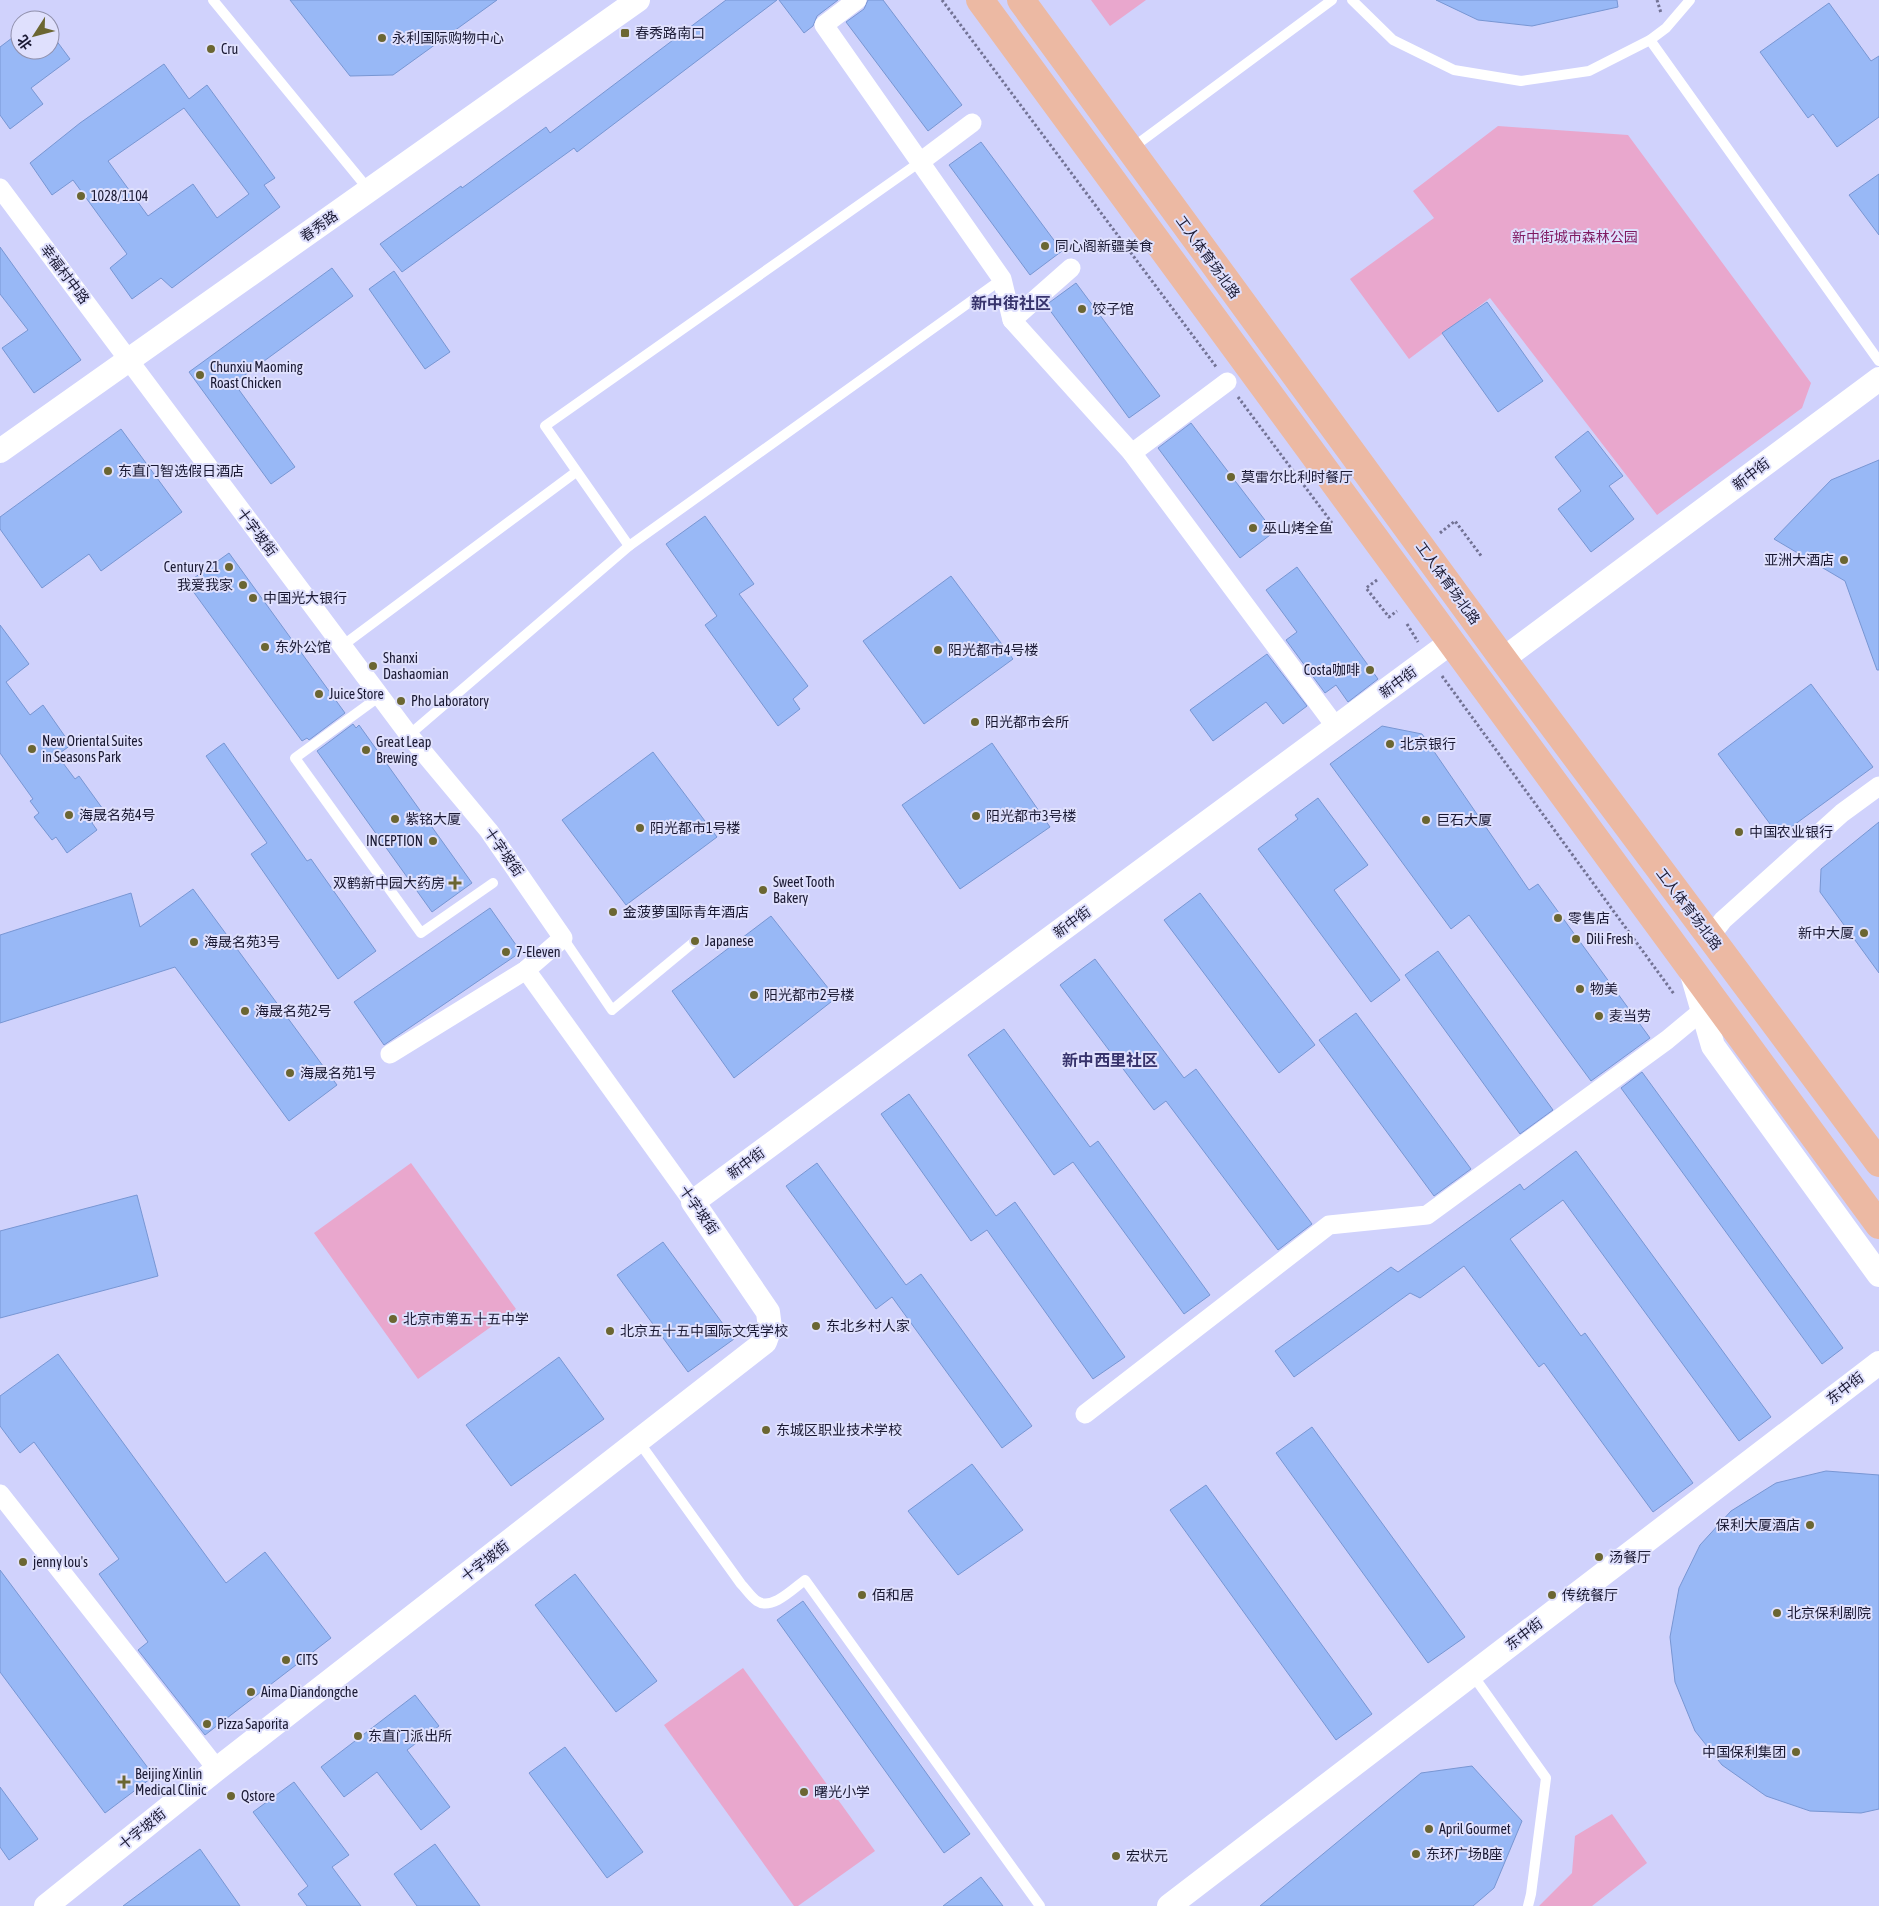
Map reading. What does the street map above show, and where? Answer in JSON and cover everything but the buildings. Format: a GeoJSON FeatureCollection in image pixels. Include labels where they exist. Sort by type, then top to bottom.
{"type":"FeatureCollection","features":[{"type":"Feature","properties":{"kind":"main road"},"geometry":{"type":"LineString","coordinates":[[980,0],[1440,651],[1691,969],[1879,1225]]}},
{"type":"Feature","properties":{"kind":"main road","name":"工人体育场北路"},"geometry":{"type":"LineString","coordinates":[[1021,0],[1503,659],[1879,1163]]}},
{"type":"Feature","properties":{"kind":"street","name":"春秀路"},"geometry":{"type":"LineString","coordinates":[[0,451],[638,0]]}},
{"type":"Feature","properties":{"kind":"street"},"geometry":{"type":"LineString","coordinates":[[857,0],[824,25],[1002,279],[1012,320],[1132,453],[1336,727]]}},
{"type":"Feature","properties":{"kind":"street"},"geometry":{"type":"LineString","coordinates":[[920,162],[972,123]]}},
{"type":"Feature","properties":{"kind":"street","name":"幸福村中路"},"geometry":{"type":"LineString","coordinates":[[0,188],[129,361]]}},
{"type":"Feature","properties":{"kind":"street"},"geometry":{"type":"LineString","coordinates":[[1012,320],[1071,268]]}},
{"type":"Feature","properties":{"kind":"street","name":"十字坡街"},"geometry":{"type":"LineString","coordinates":[[129,361],[409,735],[490,831],[563,938]]}},
{"type":"Feature","properties":{"kind":"street","name":"新中街"},"geometry":{"type":"LineString","coordinates":[[1503,659],[1879,379]]}},
{"type":"Feature","properties":{"kind":"street"},"geometry":{"type":"LineString","coordinates":[[1132,453],[1227,382]]}},
{"type":"Feature","properties":{"kind":"street","name":"新中街"},"geometry":{"type":"LineString","coordinates":[[693,1202],[1440,651]]}},
{"type":"Feature","properties":{"kind":"street"},"geometry":{"type":"LineString","coordinates":[[1710,937],[1723,920],[1842,813],[1879,786]]}},
{"type":"Feature","properties":{"kind":"street"},"geometry":{"type":"LineString","coordinates":[[390,1054],[526,970],[563,938]]}},
{"type":"Feature","properties":{"kind":"street"},"geometry":{"type":"LineString","coordinates":[[1691,969],[1697,1015],[1713,1046],[1879,1275]]}},
{"type":"Feature","properties":{"kind":"street","name":"十字坡街"},"geometry":{"type":"LineString","coordinates":[[46,1906],[217,1769],[766,1342],[770,1328],[768,1312],[693,1202],[526,970]]}},
{"type":"Feature","properties":{"kind":"street"},"geometry":{"type":"LineString","coordinates":[[1085,1414],[1329,1225],[1427,1215],[1666,1040],[1697,1015]]}},
{"type":"Feature","properties":{"kind":"street","name":"东中街"},"geometry":{"type":"LineString","coordinates":[[1169,1906],[1879,1363]]}},
{"type":"Feature","properties":{"kind":"street"},"geometry":{"type":"LineString","coordinates":[[0,1494],[217,1769]]}},
{"type":"Feature","properties":{"kind":"lane"},"geometry":{"type":"LineString","coordinates":[[213,0],[369,191]]}},
{"type":"Feature","properties":{"kind":"lane"},"geometry":{"type":"LineString","coordinates":[[1130,150],[1332,0]]}},
{"type":"Feature","properties":{"kind":"lane"},"geometry":{"type":"LineString","coordinates":[[1352,0],[1392,40],[1454,70],[1521,81],[1589,71],[1650,40],[1666,28],[1690,0]]}},
{"type":"Feature","properties":{"kind":"lane"},"geometry":{"type":"LineString","coordinates":[[1650,40],[1879,361]]}},
{"type":"Feature","properties":{"kind":"lane"},"geometry":{"type":"LineString","coordinates":[[629,546],[545,426],[920,162]]}},
{"type":"Feature","properties":{"kind":"lane"},"geometry":{"type":"LineString","coordinates":[[409,735],[629,546],[1002,279]]}},
{"type":"Feature","properties":{"kind":"lane"},"geometry":{"type":"LineString","coordinates":[[342,646],[576,472]]}},
{"type":"Feature","properties":{"kind":"lane"},"geometry":{"type":"LineString","coordinates":[[380,696],[295,758],[421,933],[493,883]]}},
{"type":"Feature","properties":{"kind":"lane"},"geometry":{"type":"LineString","coordinates":[[563,938],[612,1010],[694,942]]}},
{"type":"Feature","properties":{"kind":"lane"},"geometry":{"type":"LineString","coordinates":[[639,1442],[741,1584],[758,1602],[767,1604],[776,1601],[806,1580],[1040,1906]]}},
{"type":"Feature","properties":{"kind":"lane"},"geometry":{"type":"LineString","coordinates":[[1472,1673],[1546,1778],[1528,1906]]}},
{"type":"Feature","properties":{"kind":"path"},"geometry":{"type":"LineString","coordinates":[[942,0],[1333,524]]}},
{"type":"Feature","properties":{"kind":"path"},"geometry":{"type":"LineString","coordinates":[[1455,521],[1482,558]]}},
{"type":"Feature","properties":{"kind":"path"},"geometry":{"type":"LineString","coordinates":[[1374,579],[1380,587]]}},
{"type":"Feature","properties":{"kind":"path"},"geometry":{"type":"LineString","coordinates":[[1366,588],[1389,617],[1397,611]]}},
{"type":"Feature","properties":{"kind":"path"},"geometry":{"type":"LineString","coordinates":[[1391,603],[1397,611],[1440,651],[1697,1015]]}},
{"type":"Feature","properties":{"kind":"green space"},"geometry":{"type":"Polygon","coordinates":[[[1091,0],[1146,0],[1110,26],[1091,0]]]}},
{"type":"Feature","properties":{"kind":"green space","name":"新中街城市森林公园"},"geometry":{"type":"Polygon","coordinates":[[[1498,126],[1628,135],[1811,383],[1802,408],[1657,515],[1490,298],[1409,359],[1350,279],[1434,218],[1413,191],[1498,126]]]}},
{"type":"Feature","properties":{"kind":"green space"},"geometry":{"type":"Polygon","coordinates":[[[411,1163],[516,1309],[418,1379],[314,1233],[411,1163]]]}},
{"type":"Feature","properties":{"kind":"green space"},"geometry":{"type":"Polygon","coordinates":[[[743,1668],[875,1851],[798,1906],[794,1906],[664,1725],[743,1668]]]}},
{"type":"Feature","properties":{"kind":"green space"},"geometry":{"type":"Polygon","coordinates":[[[1612,1814],[1647,1863],[1592,1906],[1539,1906],[1572,1873],[1575,1836],[1612,1814]]]}},
{"type":"Feature","properties":{"kind":"place","name":"春秀路南口"},"geometry":{"type":"Point","coordinates":[625,33]}},
{"type":"Feature","properties":{"kind":"place","name":"永利国际购物中心"},"geometry":{"type":"Point","coordinates":[382,38]}},
{"type":"Feature","properties":{"kind":"place","name":"Cru"},"geometry":{"type":"Point","coordinates":[211,49]}},
{"type":"Feature","properties":{"kind":"place","name":"1028/1104"},"geometry":{"type":"Point","coordinates":[81,196]}},
{"type":"Feature","properties":{"kind":"place","name":"同心阁新疆美食"},"geometry":{"type":"Point","coordinates":[1045,246]}},
{"type":"Feature","properties":{"kind":"place","name":"饺子馆"},"geometry":{"type":"Point","coordinates":[1082,309]}},
{"type":"Feature","properties":{"kind":"place","name":"Chunxiu Maoming Roast Chicken"},"geometry":{"type":"Point","coordinates":[200,375]}},
{"type":"Feature","properties":{"kind":"place","name":"东直门智选假日酒店"},"geometry":{"type":"Point","coordinates":[108,471]}},
{"type":"Feature","properties":{"kind":"place","name":"莫雷尔比利时餐厅"},"geometry":{"type":"Point","coordinates":[1231,477]}},
{"type":"Feature","properties":{"kind":"place","name":"巫山烤全鱼"},"geometry":{"type":"Point","coordinates":[1253,528]}},
{"type":"Feature","properties":{"kind":"place","name":"亚洲大酒店"},"geometry":{"type":"Point","coordinates":[1844,560]}},
{"type":"Feature","properties":{"kind":"place","name":"Century 21"},"geometry":{"type":"Point","coordinates":[229,567]}},
{"type":"Feature","properties":{"kind":"place","name":"我爱我家"},"geometry":{"type":"Point","coordinates":[243,585]}},
{"type":"Feature","properties":{"kind":"place","name":"中国光大银行"},"geometry":{"type":"Point","coordinates":[253,598]}},
{"type":"Feature","properties":{"kind":"place","name":"东外公馆"},"geometry":{"type":"Point","coordinates":[265,647]}},
{"type":"Feature","properties":{"kind":"place","name":"阳光都市4号楼"},"geometry":{"type":"Point","coordinates":[938,650]}},
{"type":"Feature","properties":{"kind":"place","name":"Shanxi Dashaomian"},"geometry":{"type":"Point","coordinates":[373,666]}},
{"type":"Feature","properties":{"kind":"place","name":"Costa咖啡"},"geometry":{"type":"Point","coordinates":[1370,670]}},
{"type":"Feature","properties":{"kind":"place","name":"Juice Store"},"geometry":{"type":"Point","coordinates":[319,694]}},
{"type":"Feature","properties":{"kind":"place","name":"Pho Laboratory"},"geometry":{"type":"Point","coordinates":[401,701]}},
{"type":"Feature","properties":{"kind":"place","name":"阳光都市会所"},"geometry":{"type":"Point","coordinates":[975,722]}},
{"type":"Feature","properties":{"kind":"place","name":"北京银行"},"geometry":{"type":"Point","coordinates":[1390,744]}},
{"type":"Feature","properties":{"kind":"place","name":"New Oriental Suites in Seasons Park"},"geometry":{"type":"Point","coordinates":[32,749]}},
{"type":"Feature","properties":{"kind":"place","name":"Great Leap Brewing"},"geometry":{"type":"Point","coordinates":[366,750]}},
{"type":"Feature","properties":{"kind":"place","name":"海晟名苑4号"},"geometry":{"type":"Point","coordinates":[69,815]}},
{"type":"Feature","properties":{"kind":"place","name":"阳光都市3号楼"},"geometry":{"type":"Point","coordinates":[976,816]}},
{"type":"Feature","properties":{"kind":"place","name":"紫铭大厦"},"geometry":{"type":"Point","coordinates":[395,819]}},
{"type":"Feature","properties":{"kind":"place","name":"巨石大厦"},"geometry":{"type":"Point","coordinates":[1426,820]}},
{"type":"Feature","properties":{"kind":"place","name":"阳光都市1号楼"},"geometry":{"type":"Point","coordinates":[640,828]}},
{"type":"Feature","properties":{"kind":"place","name":"中国农业银行"},"geometry":{"type":"Point","coordinates":[1739,832]}},
{"type":"Feature","properties":{"kind":"place","name":"INCEPTION"},"geometry":{"type":"Point","coordinates":[433,841]}},
{"type":"Feature","properties":{"kind":"place","name":"双鹤新中园大药房"},"geometry":{"type":"Point","coordinates":[455,883]}},
{"type":"Feature","properties":{"kind":"place","name":"Sweet Tooth Bakery"},"geometry":{"type":"Point","coordinates":[763,890]}},
{"type":"Feature","properties":{"kind":"place","name":"金菠萝国际青年酒店"},"geometry":{"type":"Point","coordinates":[613,912]}},
{"type":"Feature","properties":{"kind":"place","name":"零售店"},"geometry":{"type":"Point","coordinates":[1558,918]}},
{"type":"Feature","properties":{"kind":"place","name":"新中大厦"},"geometry":{"type":"Point","coordinates":[1864,933]}},
{"type":"Feature","properties":{"kind":"place","name":"Dili Fresh"},"geometry":{"type":"Point","coordinates":[1576,939]}},
{"type":"Feature","properties":{"kind":"place","name":"Japanese"},"geometry":{"type":"Point","coordinates":[695,941]}},
{"type":"Feature","properties":{"kind":"place","name":"海晟名苑3号"},"geometry":{"type":"Point","coordinates":[194,942]}},
{"type":"Feature","properties":{"kind":"place","name":"7-Eleven"},"geometry":{"type":"Point","coordinates":[506,952]}},
{"type":"Feature","properties":{"kind":"place","name":"物美"},"geometry":{"type":"Point","coordinates":[1580,989]}},
{"type":"Feature","properties":{"kind":"place","name":"阳光都市2号楼"},"geometry":{"type":"Point","coordinates":[754,995]}},
{"type":"Feature","properties":{"kind":"place","name":"海晟名苑2号"},"geometry":{"type":"Point","coordinates":[245,1011]}},
{"type":"Feature","properties":{"kind":"place","name":"麦当劳"},"geometry":{"type":"Point","coordinates":[1599,1016]}},
{"type":"Feature","properties":{"kind":"place","name":"海晟名苑1号"},"geometry":{"type":"Point","coordinates":[290,1073]}},
{"type":"Feature","properties":{"kind":"place","name":"北京市第五十五中学"},"geometry":{"type":"Point","coordinates":[393,1319]}},
{"type":"Feature","properties":{"kind":"place","name":"东北乡村人家"},"geometry":{"type":"Point","coordinates":[816,1326]}},
{"type":"Feature","properties":{"kind":"place","name":"北京五十五中国际文凭学校"},"geometry":{"type":"Point","coordinates":[610,1331]}},
{"type":"Feature","properties":{"kind":"place","name":"东城区职业技术学校"},"geometry":{"type":"Point","coordinates":[766,1430]}},
{"type":"Feature","properties":{"kind":"place","name":"保利大厦酒店"},"geometry":{"type":"Point","coordinates":[1810,1525]}},
{"type":"Feature","properties":{"kind":"place","name":"汤餐厅"},"geometry":{"type":"Point","coordinates":[1599,1557]}},
{"type":"Feature","properties":{"kind":"place","name":"jenny lou's"},"geometry":{"type":"Point","coordinates":[23,1562]}},
{"type":"Feature","properties":{"kind":"place","name":"佰和居"},"geometry":{"type":"Point","coordinates":[862,1595]}},
{"type":"Feature","properties":{"kind":"place","name":"传统餐厅"},"geometry":{"type":"Point","coordinates":[1552,1595]}},
{"type":"Feature","properties":{"kind":"place","name":"北京保利剧院"},"geometry":{"type":"Point","coordinates":[1777,1613]}},
{"type":"Feature","properties":{"kind":"place","name":"CITS"},"geometry":{"type":"Point","coordinates":[286,1660]}},
{"type":"Feature","properties":{"kind":"place","name":"Aima Diandongche"},"geometry":{"type":"Point","coordinates":[251,1692]}},
{"type":"Feature","properties":{"kind":"place","name":"Pizza Saporita"},"geometry":{"type":"Point","coordinates":[207,1724]}},
{"type":"Feature","properties":{"kind":"place","name":"东直门派出所"},"geometry":{"type":"Point","coordinates":[358,1736]}},
{"type":"Feature","properties":{"kind":"place","name":"中国保利集团"},"geometry":{"type":"Point","coordinates":[1796,1752]}},
{"type":"Feature","properties":{"kind":"place","name":"Beijing Xinlin Medical Clinic"},"geometry":{"type":"Point","coordinates":[124,1782]}},
{"type":"Feature","properties":{"kind":"place","name":"曙光小学"},"geometry":{"type":"Point","coordinates":[804,1792]}},
{"type":"Feature","properties":{"kind":"place","name":"Qstore"},"geometry":{"type":"Point","coordinates":[231,1796]}},
{"type":"Feature","properties":{"kind":"place","name":"April Gourmet"},"geometry":{"type":"Point","coordinates":[1429,1829]}},
{"type":"Feature","properties":{"kind":"place","name":"东环广场B座"},"geometry":{"type":"Point","coordinates":[1416,1854]}},
{"type":"Feature","properties":{"kind":"place","name":"宏状元"},"geometry":{"type":"Point","coordinates":[1116,1856]}},
{"type":"Feature","properties":{"kind":"district","name":"新中街社区"},"geometry":{"type":"Point","coordinates":[1011,303]}},
{"type":"Feature","properties":{"kind":"district","name":"新中西里社区"},"geometry":{"type":"Point","coordinates":[1110,1060]}}]}
